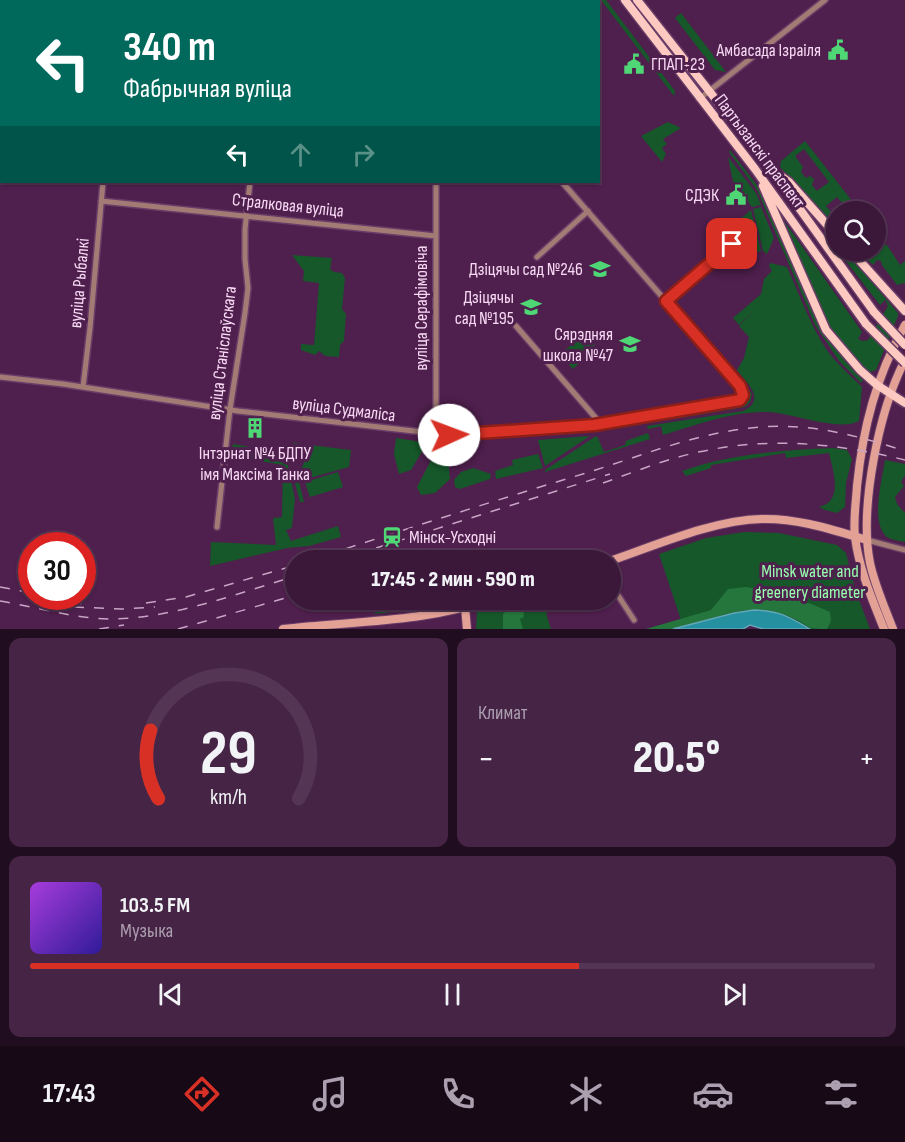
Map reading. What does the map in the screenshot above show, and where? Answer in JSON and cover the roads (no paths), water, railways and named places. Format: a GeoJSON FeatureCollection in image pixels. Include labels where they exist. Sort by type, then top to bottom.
{"type":"FeatureCollection","features":[{"type":"Feature","properties":{"kind":"main road","name":"Партызанскі праспект"},"geometry":{"type":"LineString","coordinates":[[625,0],[755,169],[866,324],[905,361]]}},
{"type":"Feature","properties":{"kind":"main road","name":"Партызанскі праспект"},"geometry":{"type":"LineString","coordinates":[[637,0],[771,169],[874,312],[905,345]]}},
{"type":"Feature","properties":{"kind":"main road"},"geometry":{"type":"LineString","coordinates":[[755,169],[826,330],[846,355],[877,385],[905,403]]}},
{"type":"Feature","properties":{"kind":"main road"},"geometry":{"type":"LineString","coordinates":[[771,169],[789,182],[826,224]]}},
{"type":"Feature","properties":{"kind":"main road"},"geometry":{"type":"LineString","coordinates":[[860,261],[905,311]]}},
{"type":"Feature","properties":{"kind":"main road"},"geometry":{"type":"LineString","coordinates":[[884,629],[865,580],[855,537],[854,515],[860,461],[871,404],[890,352],[905,325]]}},
{"type":"Feature","properties":{"kind":"main road"},"geometry":{"type":"LineString","coordinates":[[893,629],[872,571],[867,540],[875,456],[885,411],[905,361]]}},
{"type":"Feature","properties":{"kind":"main road"},"geometry":{"type":"LineString","coordinates":[[621,557],[703,530],[761,519],[812,524],[867,540]]}},
{"type":"Feature","properties":{"kind":"main road"},"geometry":{"type":"LineString","coordinates":[[283,629],[450,610]]}},
{"type":"Feature","properties":{"kind":"main road"},"geometry":{"type":"LineString","coordinates":[[465,610],[467,629]]}},
{"type":"Feature","properties":{"kind":"street"},"geometry":{"type":"LineString","coordinates":[[699,99],[825,0]]}},
{"type":"Feature","properties":{"kind":"street","name":"вуліца Рыбалкі"},"geometry":{"type":"LineString","coordinates":[[83,387],[103,183]]}},
{"type":"Feature","properties":{"kind":"street","name":"вуліца Станіслаўскага"},"geometry":{"type":"LineString","coordinates":[[217,527],[230,410],[245,320],[248,288],[245,259],[250,183]]}},
{"type":"Feature","properties":{"kind":"street","name":"вуліца Серафімовіча"},"geometry":{"type":"LineString","coordinates":[[436,183],[436,434]]}},
{"type":"Feature","properties":{"kind":"street"},"geometry":{"type":"LineString","coordinates":[[563,183],[666,301],[732,244]]}},
{"type":"Feature","properties":{"kind":"street","name":"Стралковая вуліца"},"geometry":{"type":"LineString","coordinates":[[101,201],[436,236]]}},
{"type":"Feature","properties":{"kind":"street"},"geometry":{"type":"LineString","coordinates":[[537,257],[588,211]]}},
{"type":"Feature","properties":{"kind":"street","name":"вуліца Судмаліса"},"geometry":{"type":"LineString","coordinates":[[0,377],[83,387],[230,410],[436,434],[490,433],[600,424],[740,400],[743,395],[740,386],[666,301]]}},
{"type":"Feature","properties":{"kind":"street"},"geometry":{"type":"LineString","coordinates":[[516,326],[600,424]]}},
{"type":"Feature","properties":{"kind":"street"},"geometry":{"type":"LineString","coordinates":[[867,540],[905,550]]}},
{"type":"Feature","properties":{"kind":"street"},"geometry":{"type":"LineString","coordinates":[[621,600],[634,620]]}},
{"type":"Feature","properties":{"kind":"railway"},"geometry":{"type":"LineString","coordinates":[[342,550],[673,445],[739,429],[780,426],[817,429],[870,440],[905,451]]}},
{"type":"Feature","properties":{"kind":"railway"},"geometry":{"type":"LineString","coordinates":[[603,483],[682,456],[733,446],[758,444],[832,446],[905,460]]}},
{"type":"Feature","properties":{"kind":"railway"},"geometry":{"type":"LineString","coordinates":[[370,550],[610,474]]}},
{"type":"Feature","properties":{"kind":"railway"},"geometry":{"type":"LineString","coordinates":[[146,603],[186,597],[285,568]]}},
{"type":"Feature","properties":{"kind":"railway"},"geometry":{"type":"LineString","coordinates":[[0,601],[81,617],[132,618],[180,610],[285,579]]}},
{"type":"Feature","properties":{"kind":"railway"},"geometry":{"type":"LineString","coordinates":[[0,587],[18,590]]}},
{"type":"Feature","properties":{"kind":"railway"},"geometry":{"type":"LineString","coordinates":[[178,629],[285,598]]}},
{"type":"Feature","properties":{"kind":"railway"},"geometry":{"type":"LineString","coordinates":[[96,608],[155,607]]}},
{"type":"Feature","properties":{"kind":"railway"},"geometry":{"type":"LineString","coordinates":[[99,629],[124,625]]}},
{"type":"Feature","properties":{"kind":"place","name":"Амбасада Ізраіля"},"geometry":{"type":"Point","coordinates":[838,50]}},
{"type":"Feature","properties":{"kind":"place","name":"ГПАП-23"},"geometry":{"type":"Point","coordinates":[634,64]}},
{"type":"Feature","properties":{"kind":"place","name":"СДЭК"},"geometry":{"type":"Point","coordinates":[736,195]}},
{"type":"Feature","properties":{"kind":"place","name":"Дзіцячы сад №246"},"geometry":{"type":"Point","coordinates":[600,269]}},
{"type":"Feature","properties":{"kind":"place","name":"Дзіцячы сад №195"},"geometry":{"type":"Point","coordinates":[531,307]}},
{"type":"Feature","properties":{"kind":"place","name":"Сярэдняя школа №47"},"geometry":{"type":"Point","coordinates":[630,344]}},
{"type":"Feature","properties":{"kind":"place","name":"Інтэрнат №4 БДПУ імя Максіма Танка"},"geometry":{"type":"Point","coordinates":[255,428]}},
{"type":"Feature","properties":{"kind":"place","name":"Мінск-Усходні"},"geometry":{"type":"Point","coordinates":[392,537]}},
{"type":"Feature","properties":{"kind":"park label","name":"Minsk water and greenery diameter"},"geometry":{"type":"Point","coordinates":[810,581]}}]}
